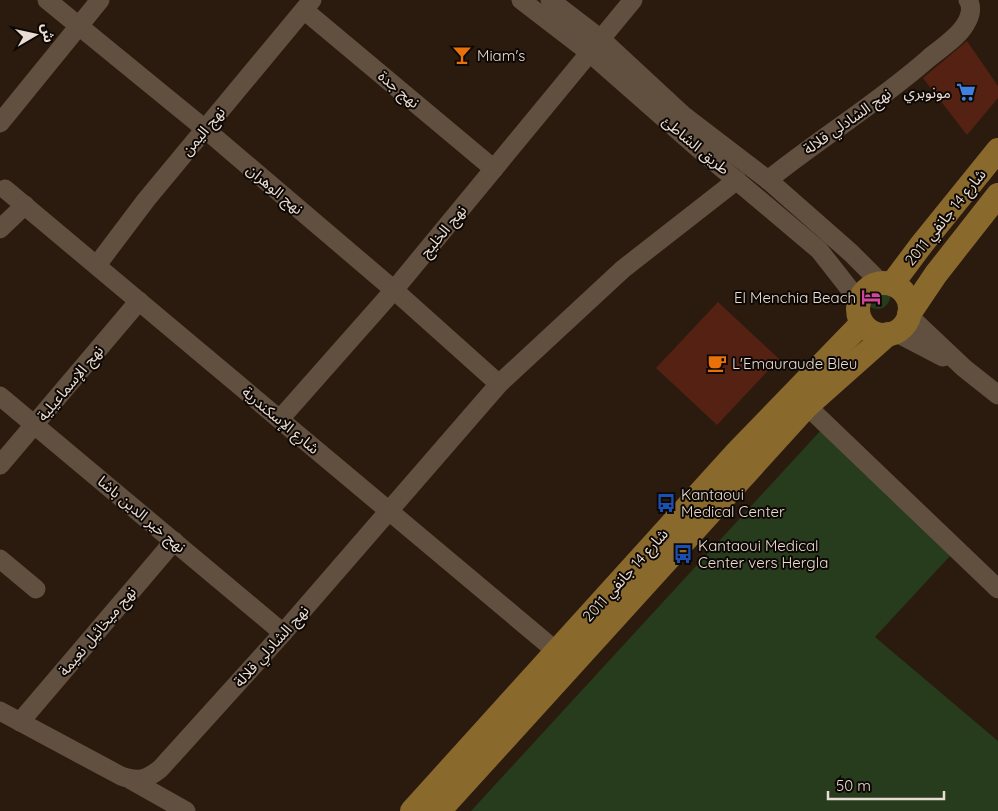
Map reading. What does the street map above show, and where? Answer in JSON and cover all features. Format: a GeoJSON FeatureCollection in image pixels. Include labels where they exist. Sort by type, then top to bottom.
{"type":"FeatureCollection","features":[{"type":"Feature","properties":{"kind":"main road","name":"شارع 14 جانفي 2011"},"geometry":{"type":"LineString","coordinates":[[886,283],[922,244],[998,150]]}},
{"type":"Feature","properties":{"kind":"main road","name":"شارع 14 جانفي 2011"},"geometry":{"type":"LineString","coordinates":[[438,811],[807,406],[900,324],[936,274],[998,195]]}},
{"type":"Feature","properties":{"kind":"main road"},"geometry":{"type":"LineString","coordinates":[[886,283],[904,292],[910,306],[900,324],[878,334],[869,330],[861,312],[864,292],[871,286],[886,283]]}},
{"type":"Feature","properties":{"kind":"main road","name":"شارع 14 جانفي 2011"},"geometry":{"type":"LineString","coordinates":[[412,811],[861,312]]}},
{"type":"Feature","properties":{"kind":"street","name":"نهج الوهران"},"geometry":{"type":"LineString","coordinates":[[47,0],[205,129],[394,290],[499,384]]}},
{"type":"Feature","properties":{"kind":"street"},"geometry":{"type":"LineString","coordinates":[[0,123],[100,0]]}},
{"type":"Feature","properties":{"kind":"street","name":"طريق الشاطئ"},"geometry":{"type":"LineString","coordinates":[[521,0],[596,46],[768,180],[886,283]]}},
{"type":"Feature","properties":{"kind":"street","name":"طريق الشاطئ"},"geometry":{"type":"LineString","coordinates":[[550,0],[737,180],[819,250],[861,312]]}},
{"type":"Feature","properties":{"kind":"street","name":"نهج الخليج"},"geometry":{"type":"LineString","coordinates":[[280,419],[394,290],[633,0]]}},
{"type":"Feature","properties":{"kind":"street","name":"نهج الشادلي قلالة"},"geometry":{"type":"LineString","coordinates":[[768,180],[810,146],[901,83],[959,32],[968,20],[971,8],[968,0]]}},
{"type":"Feature","properties":{"kind":"street","name":"نهج اليمن"},"geometry":{"type":"LineString","coordinates":[[97,265],[146,200],[308,5]]}},
{"type":"Feature","properties":{"kind":"street","name":"نهج جدة"},"geometry":{"type":"LineString","coordinates":[[308,5],[494,169]]}},
{"type":"Feature","properties":{"kind":"street","name":"نهج الشادلي قلالة"},"geometry":{"type":"LineString","coordinates":[[131,780],[144,780],[160,770],[283,633],[499,384],[623,269],[737,180]]}},
{"type":"Feature","properties":{"kind":"street","name":"شارع الإسكندرية"},"geometry":{"type":"LineString","coordinates":[[2,186],[556,651]]}},
{"type":"Feature","properties":{"kind":"street"},"geometry":{"type":"LineString","coordinates":[[0,228],[25,205]]}},
{"type":"Feature","properties":{"kind":"street","name":"نهج الإسماعيلية"},"geometry":{"type":"LineString","coordinates":[[0,465],[139,301]]}},
{"type":"Feature","properties":{"kind":"street"},"geometry":{"type":"LineString","coordinates":[[900,324],[964,368],[998,395]]}},
{"type":"Feature","properties":{"kind":"street","name":"نهج خير الدين باشا"},"geometry":{"type":"LineString","coordinates":[[0,396],[283,633]]}},
{"type":"Feature","properties":{"kind":"street"},"geometry":{"type":"LineString","coordinates":[[807,406],[998,589]]}},
{"type":"Feature","properties":{"kind":"street","name":"نهج ميخائيل نعيمة"},"geometry":{"type":"LineString","coordinates":[[20,722],[174,541]]}},
{"type":"Feature","properties":{"kind":"street"},"geometry":{"type":"LineString","coordinates":[[0,559],[36,589]]}},
{"type":"Feature","properties":{"kind":"street"},"geometry":{"type":"LineString","coordinates":[[0,711],[86,759],[131,780],[186,811]]}},
{"type":"Feature","properties":{"kind":"green space"},"geometry":{"type":"Polygon","coordinates":[[[870,281],[891,295],[887,304],[882,308],[875,309],[864,301],[862,295],[863,288],[870,281]]]}},
{"type":"Feature","properties":{"kind":"green space"},"geometry":{"type":"Polygon","coordinates":[[[822,429],[950,556],[875,637],[998,741],[998,811],[471,811],[822,429]]]}},
{"type":"Feature","properties":{"kind":"building","name":"مونوبري"},"geometry":{"type":"Polygon","coordinates":[[[967,41],[998,86],[998,98],[967,135],[923,78],[967,41]]]}},
{"type":"Feature","properties":{"kind":"building","name":"L'Emauraude Bleu"},"geometry":{"type":"Polygon","coordinates":[[[718,302],[779,359],[717,425],[656,368],[718,302]]]}},
{"type":"Feature","properties":{"kind":"place","name":"Miam's"},"geometry":{"type":"Point","coordinates":[462,55]}},
{"type":"Feature","properties":{"kind":"place","name":"مونوبري"},"geometry":{"type":"Point","coordinates":[966,92]}},
{"type":"Feature","properties":{"kind":"place","name":"El Menchia Beach"},"geometry":{"type":"Point","coordinates":[871,297]}},
{"type":"Feature","properties":{"kind":"place","name":"L'Emauraude Bleu"},"geometry":{"type":"Point","coordinates":[717,363]}},
{"type":"Feature","properties":{"kind":"place","name":"Kantaoui Medical Center"},"geometry":{"type":"Point","coordinates":[666,503]}},
{"type":"Feature","properties":{"kind":"place","name":"Kantaoui Medical Center vers Hergla"},"geometry":{"type":"Point","coordinates":[683,554]}}]}
